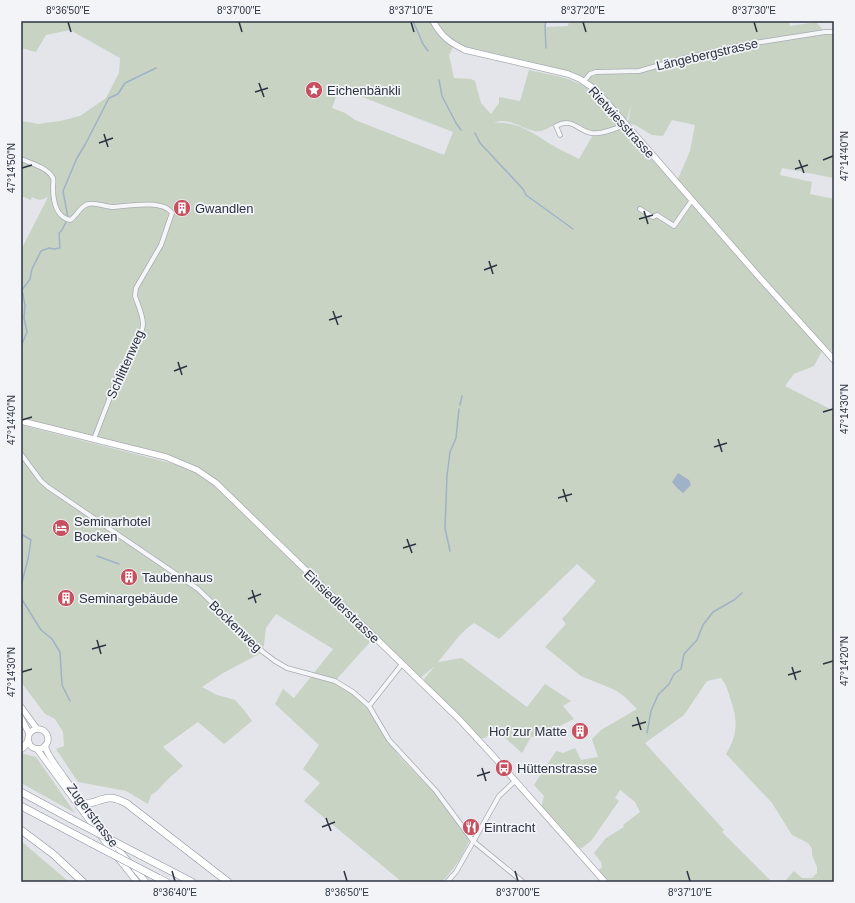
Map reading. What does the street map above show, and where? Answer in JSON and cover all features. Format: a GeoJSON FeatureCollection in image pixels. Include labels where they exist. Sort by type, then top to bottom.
{"type":"FeatureCollection","features":[{"type":"Feature","properties":{"kind":"highway"},"geometry":{"type":"LineString","coordinates":[[21,748],[28,742]]}},
{"type":"Feature","properties":{"kind":"highway"},"geometry":{"type":"LineString","coordinates":[[21,792],[192,882]]}},
{"type":"Feature","properties":{"kind":"highway"},"geometry":{"type":"LineString","coordinates":[[82,802],[93,804],[108,798],[123,802],[228,882]]}},
{"type":"Feature","properties":{"kind":"highway"},"geometry":{"type":"LineString","coordinates":[[21,806],[166,882]]}},
{"type":"Feature","properties":{"kind":"highway"},"geometry":{"type":"LineString","coordinates":[[21,830],[53,854],[83,882]]}},
{"type":"Feature","properties":{"kind":"main road","name":"Rietwiesstrasse"},"geometry":{"type":"LineString","coordinates":[[433,21],[444,38],[465,50],[562,72],[584,81],[602,96],[834,360]]}},
{"type":"Feature","properties":{"kind":"main road","name":"Einsiedlerstrasse"},"geometry":{"type":"LineString","coordinates":[[21,421],[176,460],[197,470],[225,491],[459,719],[605,882]]}},
{"type":"Feature","properties":{"kind":"main road","name":"Zugerstrasse"},"geometry":{"type":"LineString","coordinates":[[21,708],[36,729],[42,730],[46,734],[48,740],[45,746],[51,758],[82,802],[106,834],[146,882]]}},
{"type":"Feature","properties":{"kind":"main road"},"geometry":{"type":"LineString","coordinates":[[21,718],[29,733],[28,742]]}},
{"type":"Feature","properties":{"kind":"main road"},"geometry":{"type":"LineString","coordinates":[[29,733],[36,729]]}},
{"type":"Feature","properties":{"kind":"main road","name":"Zugerstrasse"},"geometry":{"type":"LineString","coordinates":[[28,742],[36,749],[137,882]]}},
{"type":"Feature","properties":{"kind":"main road"},"geometry":{"type":"LineString","coordinates":[[36,749],[45,746]]}},
{"type":"Feature","properties":{"kind":"street","name":"Längebergstrasse"},"geometry":{"type":"LineString","coordinates":[[584,81],[590,74],[596,72],[639,71],[685,58],[742,45],[818,33],[834,32]]}},
{"type":"Feature","properties":{"kind":"street"},"geometry":{"type":"LineString","coordinates":[[560,135],[556,126],[562,123],[570,123],[594,134],[617,129],[626,124]]}},
{"type":"Feature","properties":{"kind":"street","name":"Schlittenweg"},"geometry":{"type":"LineString","coordinates":[[21,159],[50,173],[54,179],[54,202],[60,215],[64,219],[70,220],[81,208],[91,204],[112,207],[142,204],[163,206],[170,209],[172,213],[165,237],[136,288],[135,296],[142,319],[142,330],[127,364],[109,395],[109,400],[94,439]]}},
{"type":"Feature","properties":{"kind":"street"},"geometry":{"type":"LineString","coordinates":[[640,209],[653,217],[657,215],[674,226],[692,200]]}},
{"type":"Feature","properties":{"kind":"street","name":"Bockenweg"},"geometry":{"type":"LineString","coordinates":[[21,454],[41,481],[48,487],[198,589],[275,662],[288,668],[334,681],[353,692],[369,706],[389,740],[400,754],[436,791],[473,841],[523,882]]}},
{"type":"Feature","properties":{"kind":"street"},"geometry":{"type":"LineString","coordinates":[[369,706],[402,664]]}},
{"type":"Feature","properties":{"kind":"street"},"geometry":{"type":"LineString","coordinates":[[447,882],[456,872],[499,796],[515,780]]}},
{"type":"Feature","properties":{"kind":"green space"},"geometry":{"type":"Polygon","coordinates":[[[21,21],[433,21],[435,24],[440,21],[546,21],[546,27],[568,26],[569,21],[789,21],[790,26],[816,22],[825,32],[834,32],[834,178],[782,168],[780,175],[812,182],[810,194],[834,199],[834,347],[829,355],[676,183],[690,151],[695,125],[672,120],[663,136],[652,135],[635,125],[628,123],[631,105],[626,122],[603,95],[588,81],[590,76],[584,81],[454,45],[449,55],[454,78],[471,79],[475,81],[481,103],[491,114],[499,103],[499,97],[520,101],[529,70],[569,80],[584,86],[591,91],[619,121],[619,126],[592,132],[575,123],[564,121],[542,131],[535,131],[504,121],[494,123],[512,124],[520,127],[579,159],[593,135],[626,128],[822,351],[814,366],[794,374],[785,386],[834,411],[834,882],[784,882],[794,871],[802,878],[812,878],[817,873],[817,867],[812,855],[812,849],[808,843],[792,835],[772,803],[726,754],[733,740],[736,727],[733,706],[728,690],[721,678],[707,681],[684,715],[645,743],[724,830],[722,832],[770,880],[768,882],[608,882],[598,871],[602,867],[601,862],[594,853],[606,838],[624,827],[623,825],[640,812],[635,802],[620,790],[615,798],[619,801],[591,841],[582,848],[577,847],[541,807],[544,796],[534,785],[556,751],[563,753],[575,748],[581,760],[598,757],[592,739],[601,730],[637,709],[625,697],[615,690],[581,676],[545,647],[566,624],[562,619],[596,581],[577,564],[499,639],[474,623],[460,636],[438,662],[462,658],[527,707],[545,684],[571,701],[563,706],[574,719],[547,732],[546,737],[531,737],[522,753],[495,729],[485,738],[479,738],[425,683],[424,679],[435,666],[420,678],[244,509],[192,465],[174,457],[21,421],[21,250],[48,197],[40,200],[32,197],[31,200],[21,196],[21,122],[38,124],[80,116],[106,98],[119,73],[120,58],[70,30],[46,35],[36,52],[21,48],[21,21]],[[339,88],[332,108],[345,113],[355,120],[444,155],[453,132],[339,88]]]}},
{"type":"Feature","properties":{"kind":"green space"},"geometry":{"type":"Polygon","coordinates":[[[21,425],[190,468],[228,496],[371,641],[335,681],[321,677],[352,693],[367,708],[387,740],[400,757],[445,804],[468,838],[469,841],[467,847],[454,868],[442,882],[402,882],[304,801],[320,783],[303,769],[319,745],[275,704],[283,689],[294,698],[333,649],[276,614],[266,628],[263,652],[223,673],[202,687],[217,695],[235,700],[252,721],[224,744],[198,722],[163,747],[183,766],[151,795],[148,804],[126,791],[78,782],[56,749],[64,746],[63,732],[55,719],[45,714],[21,682],[21,425]]]}},
{"type":"Feature","properties":{"kind":"green space"},"geometry":{"type":"Polygon","coordinates":[[[21,753],[36,757],[75,813],[21,783],[21,753]]]}},
{"type":"Feature","properties":{"kind":"green space"},"geometry":{"type":"Polygon","coordinates":[[[21,841],[69,882],[21,882],[21,841]]]}},
{"type":"Feature","properties":{"kind":"water"},"geometry":{"type":"Polygon","coordinates":[[[678,473],[689,480],[691,485],[683,493],[672,482],[678,473]]]}},
{"type":"Feature","properties":{"kind":"waterway"},"geometry":{"type":"LineString","coordinates":[[413,21],[423,44],[428,51]]}},
{"type":"Feature","properties":{"kind":"waterway"},"geometry":{"type":"LineString","coordinates":[[546,21],[546,48]]}},
{"type":"Feature","properties":{"kind":"waterway"},"geometry":{"type":"LineString","coordinates":[[68,218],[63,191],[77,158],[109,98],[118,94],[125,83],[156,68]]}},
{"type":"Feature","properties":{"kind":"waterway"},"geometry":{"type":"LineString","coordinates":[[439,80],[442,96],[461,130]]}},
{"type":"Feature","properties":{"kind":"waterway"},"geometry":{"type":"LineString","coordinates":[[475,133],[480,143],[523,189],[526,195],[573,229]]}},
{"type":"Feature","properties":{"kind":"waterway"},"geometry":{"type":"LineString","coordinates":[[21,351],[27,332],[24,318],[25,305],[22,290],[30,279],[32,269],[41,251],[49,248],[60,248],[59,233],[66,222]]}},
{"type":"Feature","properties":{"kind":"waterway"},"geometry":{"type":"LineString","coordinates":[[460,405],[462,396]]}},
{"type":"Feature","properties":{"kind":"waterway"},"geometry":{"type":"LineString","coordinates":[[450,551],[445,528],[447,476],[450,452],[456,438],[459,409]]}},
{"type":"Feature","properties":{"kind":"waterway"},"geometry":{"type":"LineString","coordinates":[[21,534],[31,540],[21,586]]}},
{"type":"Feature","properties":{"kind":"waterway"},"geometry":{"type":"LineString","coordinates":[[97,556],[119,564]]}},
{"type":"Feature","properties":{"kind":"waterway"},"geometry":{"type":"LineString","coordinates":[[647,733],[651,711],[658,695],[669,684],[674,674],[681,669],[684,654],[697,640],[703,625],[713,612],[734,600],[742,593]]}},
{"type":"Feature","properties":{"kind":"waterway"},"geometry":{"type":"LineString","coordinates":[[21,598],[41,630],[52,639],[60,652],[62,685],[70,701]]}},
{"type":"Feature","properties":{"kind":"place","name":"Eichenbänkli"},"geometry":{"type":"Point","coordinates":[314,90]}},
{"type":"Feature","properties":{"kind":"place","name":"Gwandlen"},"geometry":{"type":"Point","coordinates":[182,208]}},
{"type":"Feature","properties":{"kind":"place","name":"Seminarhotel Bocken"},"geometry":{"type":"Point","coordinates":[61,528]}},
{"type":"Feature","properties":{"kind":"place","name":"Taubenhaus"},"geometry":{"type":"Point","coordinates":[129,577]}},
{"type":"Feature","properties":{"kind":"place","name":"Seminargebäude"},"geometry":{"type":"Point","coordinates":[66,598]}},
{"type":"Feature","properties":{"kind":"place","name":"Hof zur Matte"},"geometry":{"type":"Point","coordinates":[580,731]}},
{"type":"Feature","properties":{"kind":"place","name":"Hüttenstrasse"},"geometry":{"type":"Point","coordinates":[504,768]}},
{"type":"Feature","properties":{"kind":"place","name":"Eintracht"},"geometry":{"type":"Point","coordinates":[471,827]}}]}
